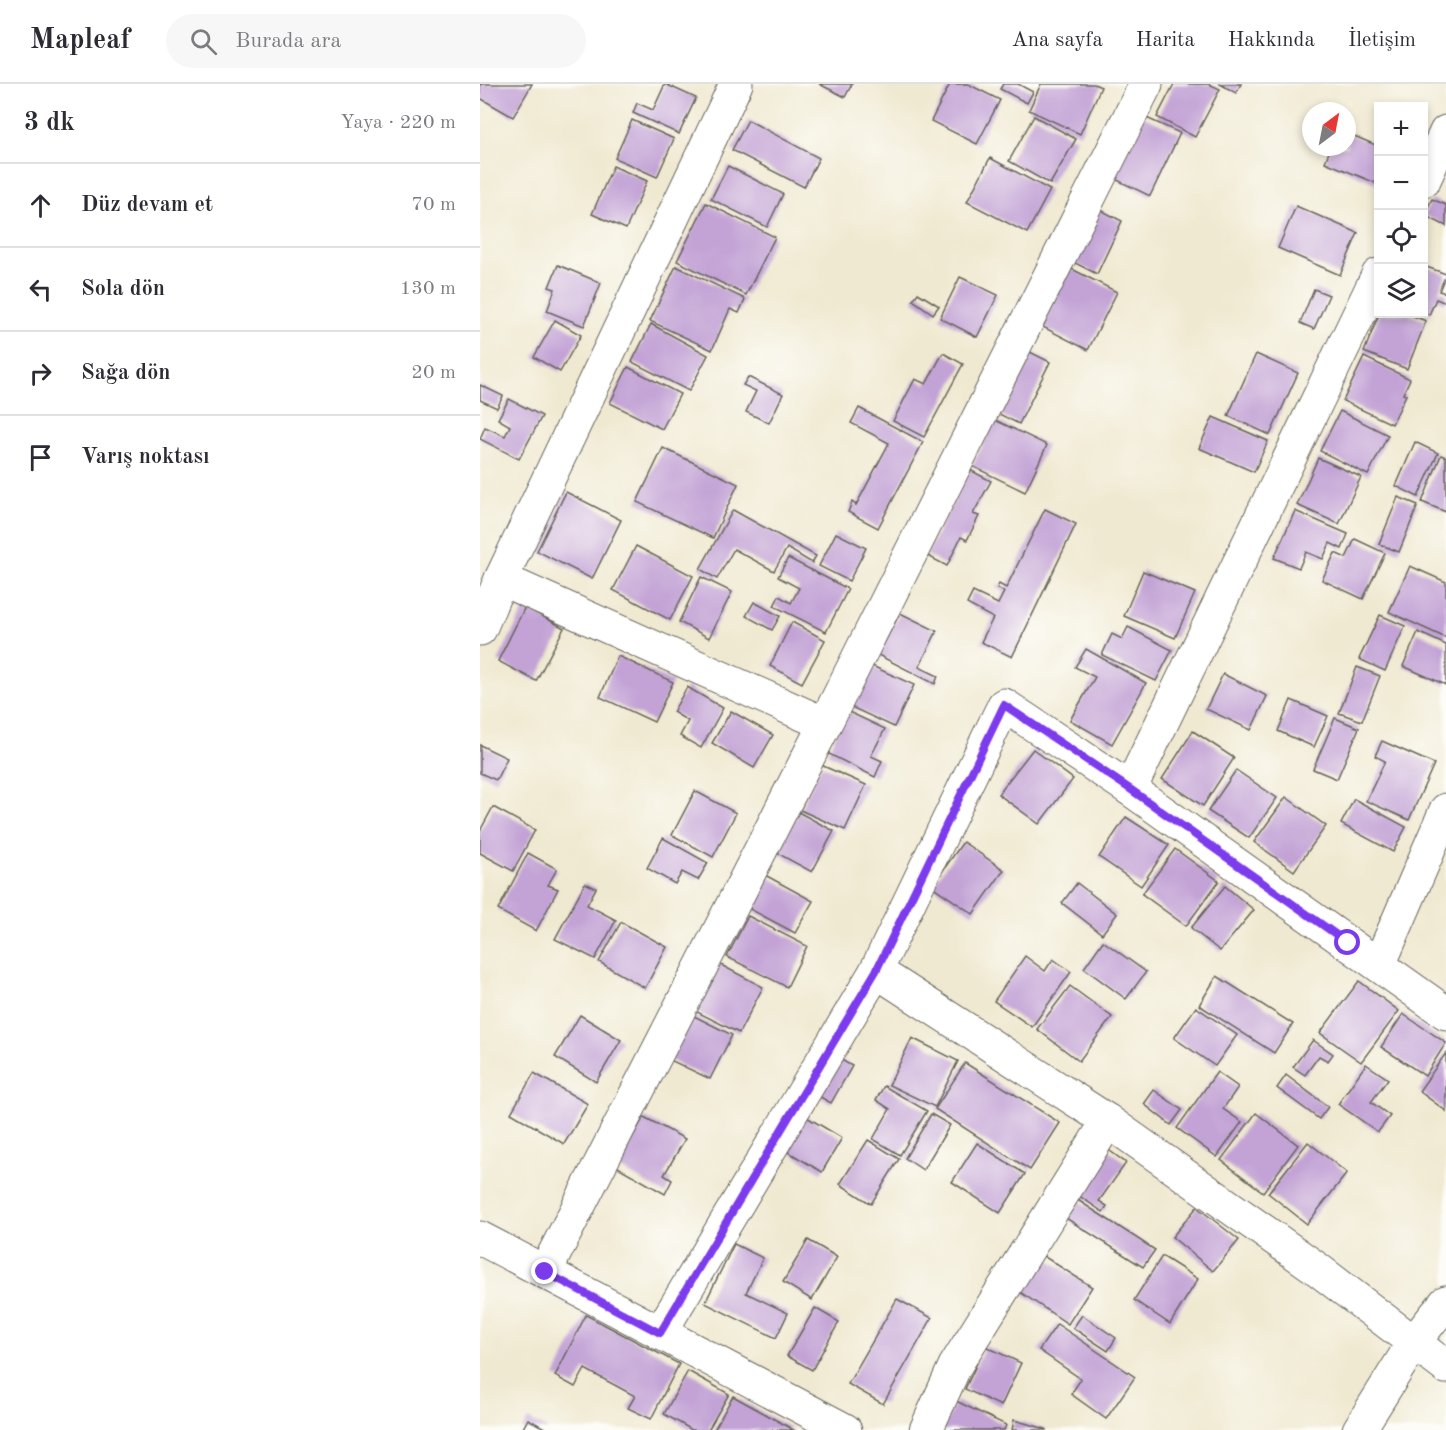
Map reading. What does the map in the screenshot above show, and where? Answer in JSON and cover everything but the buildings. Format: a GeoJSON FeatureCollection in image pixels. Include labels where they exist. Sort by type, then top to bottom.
{"type":"FeatureCollection","features":[{"type":"Feature","properties":{"kind":"street"},"geometry":{"type":"LineString","coordinates":[[480,629],[501,579],[736,84]]}},
{"type":"Feature","properties":{"kind":"street"},"geometry":{"type":"LineString","coordinates":[[545,1272],[825,724],[1146,84]]}},
{"type":"Feature","properties":{"kind":"street"},"geometry":{"type":"LineString","coordinates":[[1428,171],[1446,132]]}},
{"type":"Feature","properties":{"kind":"street"},"geometry":{"type":"LineString","coordinates":[[1130,789],[1374,283]]}},
{"type":"Feature","properties":{"kind":"street"},"geometry":{"type":"LineString","coordinates":[[501,579],[825,724]]}},
{"type":"Feature","properties":{"kind":"street"},"geometry":{"type":"LineString","coordinates":[[660,1333],[876,971],[1004,705],[1130,789],[1446,1012]]}},
{"type":"Feature","properties":{"kind":"street"},"geometry":{"type":"LineString","coordinates":[[1379,965],[1446,810]]}},
{"type":"Feature","properties":{"kind":"street"},"geometry":{"type":"LineString","coordinates":[[876,971],[1108,1121],[1316,1268],[1446,1366]]}},
{"type":"Feature","properties":{"kind":"street"},"geometry":{"type":"LineString","coordinates":[[926,1430],[955,1366],[1108,1121]]}},
{"type":"Feature","properties":{"kind":"street"},"geometry":{"type":"LineString","coordinates":[[480,1238],[845,1430]]}},
{"type":"Feature","properties":{"kind":"street"},"geometry":{"type":"LineString","coordinates":[[1359,1430],[1414,1342],[1446,1302]]}},
{"type":"Feature","properties":{"kind":"route"},"geometry":{"type":"LineString","coordinates":[[545,1272],[660,1333],[876,971],[1004,705],[1130,789],[1348,943]]}}]}
